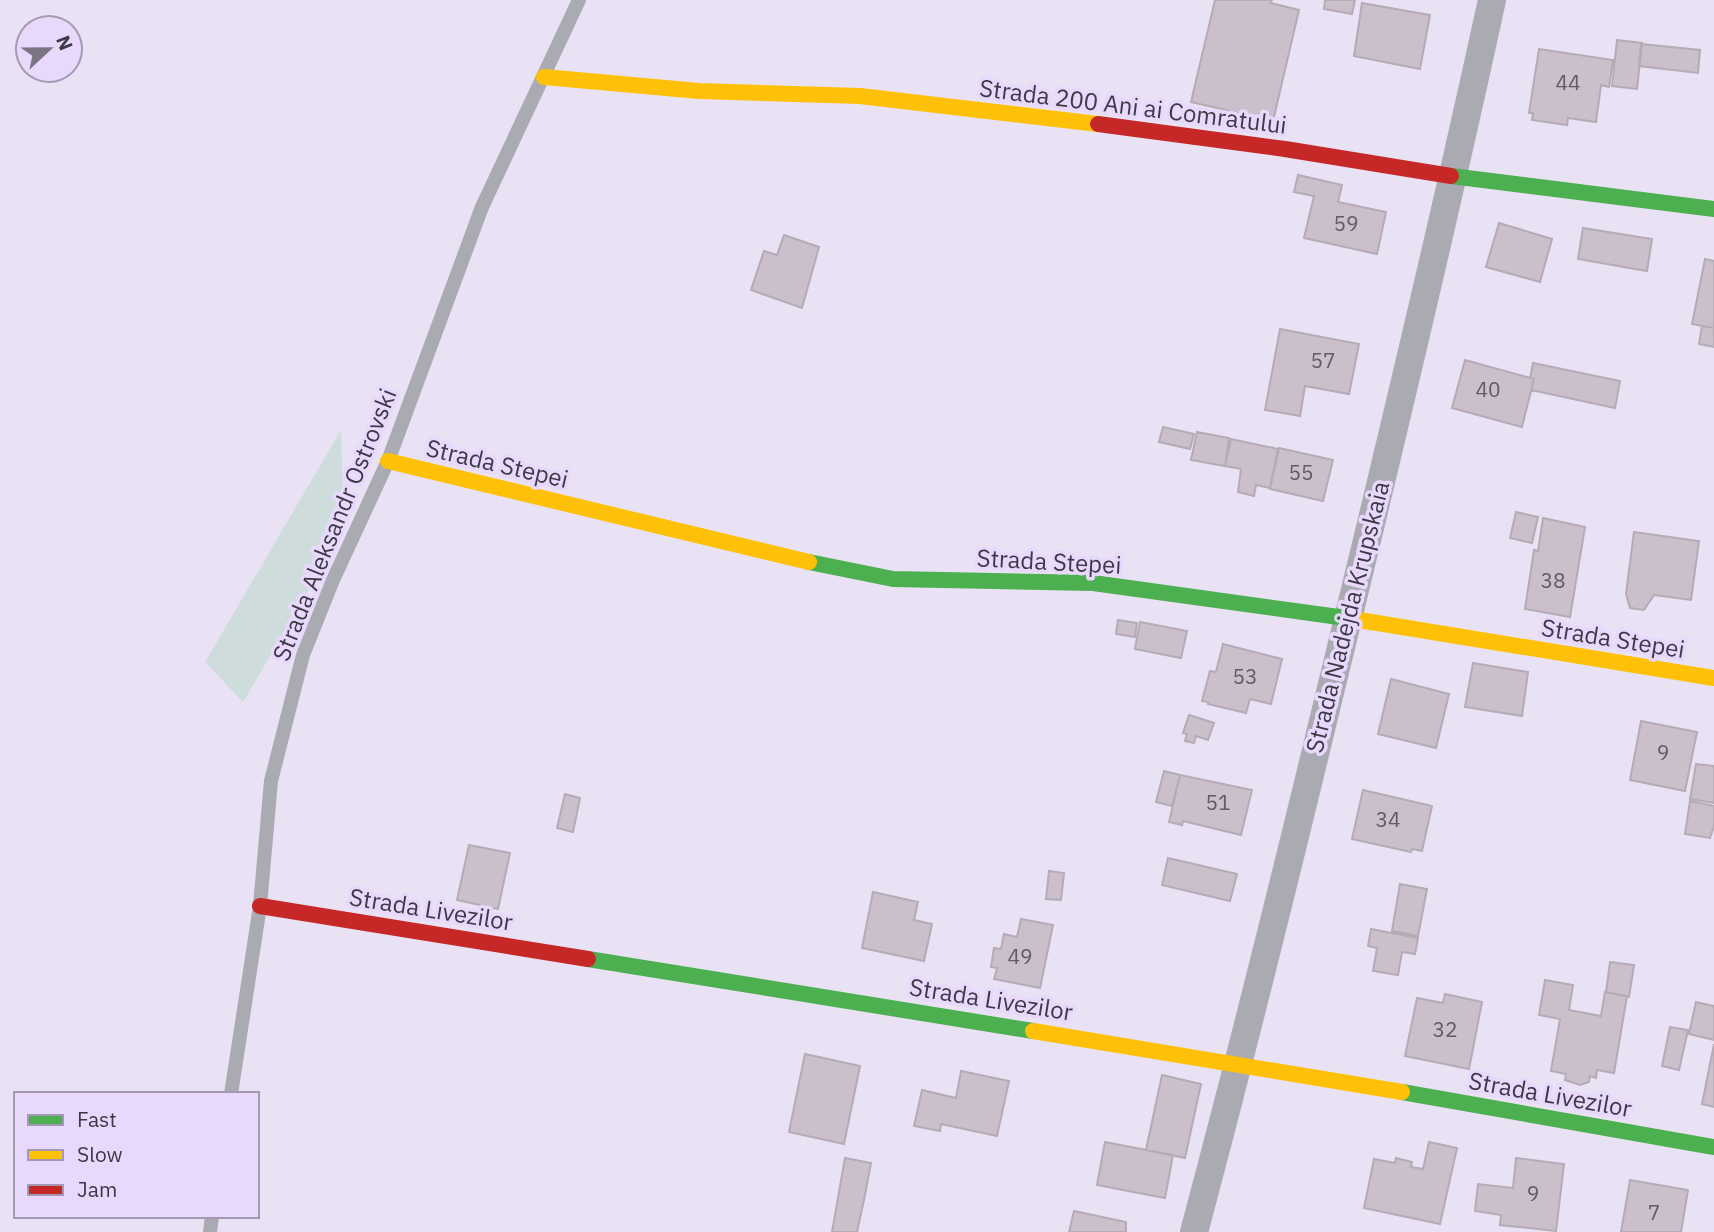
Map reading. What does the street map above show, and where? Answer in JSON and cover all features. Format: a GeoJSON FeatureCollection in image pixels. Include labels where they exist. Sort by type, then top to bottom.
{"type":"FeatureCollection","features":[{"type":"Feature","properties":{"kind":"street","name":"Strada Nadejda Krupskaia"},"geometry":{"type":"LineString","coordinates":[[1194,1232],[1239,1063],[1348,620],[1454,176],[1492,0]]}},
{"type":"Feature","properties":{"kind":"street","name":"Strada 200 Ani ai Comratului"},"geometry":{"type":"LineString","coordinates":[[544,77],[699,91],[860,96],[1284,149],[1454,176],[1714,209]]}},
{"type":"Feature","properties":{"kind":"street","name":"Strada Stepei"},"geometry":{"type":"LineString","coordinates":[[388,461],[844,570],[893,579],[1093,583],[1303,611],[1714,678]]}},
{"type":"Feature","properties":{"kind":"street","name":"Strada Livezilor"},"geometry":{"type":"LineString","coordinates":[[260,906],[1239,1063],[1714,1147]]}},
{"type":"Feature","properties":{"kind":"lane","name":"Strada Aleksandr Ostrovski"},"geometry":{"type":"LineString","coordinates":[[231,1092],[260,906],[271,780],[303,655],[333,580],[388,461],[482,207],[579,0]]}},
{"type":"Feature","properties":{"kind":"shaded area"},"geometry":{"type":"Polygon","coordinates":[[[341,430],[343,498],[339,539],[243,702],[205,662],[341,430]]]}},
{"type":"Feature","properties":{"kind":"building"},"geometry":{"type":"Polygon","coordinates":[[[1215,0],[1272,0],[1271,3],[1299,10],[1273,121],[1191,102],[1215,0]]]}},
{"type":"Feature","properties":{"kind":"building"},"geometry":{"type":"Polygon","coordinates":[[[1325,0],[1355,0],[1352,14],[1324,9],[1325,0]]]}},
{"type":"Feature","properties":{"kind":"building"},"geometry":{"type":"Polygon","coordinates":[[[1362,3],[1430,15],[1420,69],[1354,56],[1362,3]]]}},
{"type":"Feature","properties":{"kind":"building"},"geometry":{"type":"Polygon","coordinates":[[[1617,40],[1642,43],[1637,89],[1612,86],[1617,40]]]}},
{"type":"Feature","properties":{"kind":"building"},"geometry":{"type":"Polygon","coordinates":[[[1641,44],[1700,50],[1698,73],[1639,66],[1641,44]]]}},
{"type":"Feature","properties":{"kind":"building"},"geometry":{"type":"Polygon","coordinates":[[[1539,49],[1613,60],[1609,87],[1601,85],[1596,122],[1568,118],[1567,125],[1532,120],[1533,113],[1529,113],[1539,49]]]}},
{"type":"Feature","properties":{"kind":"building"},"geometry":{"type":"Polygon","coordinates":[[[1298,175],[1342,185],[1338,202],[1386,212],[1377,254],[1304,238],[1314,196],[1294,192],[1298,175]]]}},
{"type":"Feature","properties":{"kind":"building"},"geometry":{"type":"Polygon","coordinates":[[[1499,223],[1552,239],[1540,282],[1486,267],[1499,223]]]}},
{"type":"Feature","properties":{"kind":"building"},"geometry":{"type":"Polygon","coordinates":[[[1583,228],[1652,239],[1647,271],[1578,259],[1583,228]]]}},
{"type":"Feature","properties":{"kind":"building"},"geometry":{"type":"Polygon","coordinates":[[[784,235],[819,247],[802,308],[751,290],[764,251],[777,255],[784,235]]]}},
{"type":"Feature","properties":{"kind":"building"},"geometry":{"type":"Polygon","coordinates":[[[1705,259],[1714,261],[1714,328],[1692,324],[1705,259]]]}},
{"type":"Feature","properties":{"kind":"building"},"geometry":{"type":"Polygon","coordinates":[[[1702,326],[1714,328],[1714,347],[1699,344],[1702,326]]]}},
{"type":"Feature","properties":{"kind":"building"},"geometry":{"type":"Polygon","coordinates":[[[1280,329],[1359,344],[1349,394],[1305,386],[1300,416],[1265,410],[1280,329]]]}},
{"type":"Feature","properties":{"kind":"building"},"geometry":{"type":"Polygon","coordinates":[[[1465,360],[1534,379],[1522,427],[1452,408],[1465,360]]]}},
{"type":"Feature","properties":{"kind":"building"},"geometry":{"type":"Polygon","coordinates":[[[1533,363],[1620,381],[1615,408],[1531,390],[1534,379],[1530,378],[1533,363]]]}},
{"type":"Feature","properties":{"kind":"building"},"geometry":{"type":"Polygon","coordinates":[[[1163,427],[1194,434],[1190,449],[1159,442],[1163,427]]]}},
{"type":"Feature","properties":{"kind":"building"},"geometry":{"type":"Polygon","coordinates":[[[1197,432],[1229,438],[1225,466],[1191,460],[1197,432]]]}},
{"type":"Feature","properties":{"kind":"building"},"geometry":{"type":"Polygon","coordinates":[[[1231,439],[1278,449],[1270,488],[1256,485],[1254,496],[1238,492],[1241,469],[1225,466],[1231,439]]]}},
{"type":"Feature","properties":{"kind":"building"},"geometry":{"type":"Polygon","coordinates":[[[1279,448],[1333,460],[1323,501],[1270,489],[1279,448]]]}},
{"type":"Feature","properties":{"kind":"building"},"geometry":{"type":"Polygon","coordinates":[[[1516,512],[1538,517],[1532,543],[1510,538],[1516,512]]]}},
{"type":"Feature","properties":{"kind":"building"},"geometry":{"type":"Polygon","coordinates":[[[1543,518],[1585,527],[1570,617],[1525,609],[1534,550],[1538,551],[1543,518]]]}},
{"type":"Feature","properties":{"kind":"building"},"geometry":{"type":"Polygon","coordinates":[[[1634,532],[1699,541],[1691,600],[1654,595],[1644,610],[1630,608],[1626,594],[1634,532]]]}},
{"type":"Feature","properties":{"kind":"building"},"geometry":{"type":"Polygon","coordinates":[[[1118,620],[1137,623],[1135,637],[1116,634],[1118,620]]]}},
{"type":"Feature","properties":{"kind":"building"},"geometry":{"type":"Polygon","coordinates":[[[1140,622],[1187,631],[1181,658],[1135,649],[1140,622]]]}},
{"type":"Feature","properties":{"kind":"building"},"geometry":{"type":"Polygon","coordinates":[[[1223,644],[1282,659],[1271,704],[1250,699],[1246,713],[1202,701],[1210,671],[1216,672],[1223,644]]]}},
{"type":"Feature","properties":{"kind":"building"},"geometry":{"type":"Polygon","coordinates":[[[1473,663],[1528,672],[1522,716],[1465,707],[1473,663]]]}},
{"type":"Feature","properties":{"kind":"building"},"geometry":{"type":"Polygon","coordinates":[[[1391,679],[1449,694],[1436,748],[1378,734],[1391,679]]]}},
{"type":"Feature","properties":{"kind":"building"},"geometry":{"type":"Polygon","coordinates":[[[1189,715],[1214,723],[1208,740],[1196,736],[1194,743],[1185,741],[1187,734],[1183,733],[1189,715]]]}},
{"type":"Feature","properties":{"kind":"building"},"geometry":{"type":"Polygon","coordinates":[[[1641,721],[1697,732],[1685,791],[1630,780],[1641,721]]]}},
{"type":"Feature","properties":{"kind":"building"},"geometry":{"type":"Polygon","coordinates":[[[1696,764],[1714,766],[1714,803],[1690,799],[1696,764]]]}},
{"type":"Feature","properties":{"kind":"building"},"geometry":{"type":"Polygon","coordinates":[[[1164,771],[1180,775],[1172,806],[1156,802],[1164,771]]]}},
{"type":"Feature","properties":{"kind":"building"},"geometry":{"type":"Polygon","coordinates":[[[1180,775],[1252,790],[1241,835],[1183,821],[1182,825],[1169,822],[1180,775]]]}},
{"type":"Feature","properties":{"kind":"building"},"geometry":{"type":"Polygon","coordinates":[[[1363,790],[1432,806],[1422,851],[1412,849],[1411,852],[1352,839],[1363,790]]]}},
{"type":"Feature","properties":{"kind":"building"},"geometry":{"type":"Polygon","coordinates":[[[565,794],[580,798],[573,832],[557,828],[565,794]]]}},
{"type":"Feature","properties":{"kind":"building"},"geometry":{"type":"Polygon","coordinates":[[[1690,801],[1714,806],[1714,826],[1710,838],[1685,834],[1690,801]]]}},
{"type":"Feature","properties":{"kind":"building"},"geometry":{"type":"Polygon","coordinates":[[[469,845],[510,853],[498,909],[457,900],[469,845]]]}},
{"type":"Feature","properties":{"kind":"building"},"geometry":{"type":"Polygon","coordinates":[[[1168,858],[1237,874],[1230,901],[1162,885],[1168,858]]]}},
{"type":"Feature","properties":{"kind":"building"},"geometry":{"type":"Polygon","coordinates":[[[1049,871],[1064,873],[1061,900],[1046,899],[1049,871]]]}},
{"type":"Feature","properties":{"kind":"building"},"geometry":{"type":"Polygon","coordinates":[[[1400,884],[1427,889],[1418,936],[1392,931],[1400,884]]]}},
{"type":"Feature","properties":{"kind":"building"},"geometry":{"type":"Polygon","coordinates":[[[873,892],[918,902],[914,920],[932,924],[924,961],[862,948],[873,892]]]}},
{"type":"Feature","properties":{"kind":"building"},"geometry":{"type":"Polygon","coordinates":[[[1021,919],[1053,925],[1040,988],[994,979],[997,968],[991,967],[994,948],[1001,949],[1004,934],[1017,937],[1021,919]]]}},
{"type":"Feature","properties":{"kind":"building"},"geometry":{"type":"Polygon","coordinates":[[[1371,929],[1418,938],[1415,954],[1402,952],[1398,975],[1373,971],[1377,948],[1368,946],[1371,929]]]}},
{"type":"Feature","properties":{"kind":"building"},"geometry":{"type":"Polygon","coordinates":[[[1610,962],[1634,965],[1629,997],[1606,992],[1610,962]]]}},
{"type":"Feature","properties":{"kind":"building"},"geometry":{"type":"Polygon","coordinates":[[[1545,980],[1573,985],[1569,1010],[1601,1016],[1605,992],[1627,996],[1614,1073],[1597,1070],[1596,1078],[1590,1076],[1589,1082],[1580,1085],[1565,1080],[1566,1074],[1551,1071],[1560,1019],[1539,1015],[1545,980]]]}},
{"type":"Feature","properties":{"kind":"building"},"geometry":{"type":"Polygon","coordinates":[[[1445,994],[1482,1002],[1469,1069],[1405,1056],[1417,998],[1443,1003],[1445,994]]]}},
{"type":"Feature","properties":{"kind":"building"},"geometry":{"type":"Polygon","coordinates":[[[1696,1002],[1714,1006],[1714,1040],[1689,1034],[1696,1002]]]}},
{"type":"Feature","properties":{"kind":"building"},"geometry":{"type":"Polygon","coordinates":[[[1670,1027],[1688,1030],[1679,1070],[1662,1066],[1670,1027]]]}},
{"type":"Feature","properties":{"kind":"building"},"geometry":{"type":"Polygon","coordinates":[[[1714,1044],[1714,1107],[1702,1104],[1714,1044]]]}},
{"type":"Feature","properties":{"kind":"building"},"geometry":{"type":"Polygon","coordinates":[[[805,1054],[860,1066],[844,1144],[789,1132],[805,1054]]]}},
{"type":"Feature","properties":{"kind":"building"},"geometry":{"type":"Polygon","coordinates":[[[961,1071],[1009,1081],[997,1136],[941,1124],[940,1131],[914,1126],[922,1090],[956,1098],[961,1071]]]}},
{"type":"Feature","properties":{"kind":"building"},"geometry":{"type":"Polygon","coordinates":[[[1162,1075],[1201,1084],[1185,1158],[1146,1150],[1162,1075]]]}},
{"type":"Feature","properties":{"kind":"building"},"geometry":{"type":"Polygon","coordinates":[[[1105,1142],[1173,1155],[1165,1198],[1097,1185],[1105,1142]]]}},
{"type":"Feature","properties":{"kind":"building"},"geometry":{"type":"Polygon","coordinates":[[[1429,1142],[1457,1148],[1440,1224],[1364,1208],[1374,1159],[1395,1163],[1396,1158],[1412,1162],[1411,1167],[1423,1169],[1429,1142]]]}},
{"type":"Feature","properties":{"kind":"building"},"geometry":{"type":"Polygon","coordinates":[[[845,1158],[871,1163],[857,1232],[832,1232],[845,1158]]]}},
{"type":"Feature","properties":{"kind":"building"},"geometry":{"type":"Polygon","coordinates":[[[1516,1158],[1564,1164],[1556,1231],[1500,1225],[1501,1215],[1475,1211],[1478,1184],[1513,1188],[1516,1158]]]}},
{"type":"Feature","properties":{"kind":"building"},"geometry":{"type":"Polygon","coordinates":[[[1630,1180],[1688,1190],[1681,1232],[1621,1232],[1630,1180]]]}},
{"type":"Feature","properties":{"kind":"building"},"geometry":{"type":"Polygon","coordinates":[[[1074,1211],[1126,1222],[1126,1232],[1069,1232],[1074,1211]]]}},
{"type":"Feature","properties":{"kind":"traffic: fast"},"geometry":{"type":"LineString","coordinates":[[1451,176],[1714,209]]}},
{"type":"Feature","properties":{"kind":"traffic: fast"},"geometry":{"type":"LineString","coordinates":[[809,562],[893,579],[1093,583],[1353,619]]}},
{"type":"Feature","properties":{"kind":"traffic: fast"},"geometry":{"type":"LineString","coordinates":[[588,959],[1033,1031]]}},
{"type":"Feature","properties":{"kind":"traffic: fast"},"geometry":{"type":"LineString","coordinates":[[1402,1092],[1714,1147]]}},
{"type":"Feature","properties":{"kind":"traffic: slow"},"geometry":{"type":"LineString","coordinates":[[544,77],[699,91],[860,96],[1098,124]]}},
{"type":"Feature","properties":{"kind":"traffic: slow"},"geometry":{"type":"LineString","coordinates":[[388,461],[809,562]]}},
{"type":"Feature","properties":{"kind":"traffic: slow"},"geometry":{"type":"LineString","coordinates":[[1353,619],[1714,678]]}},
{"type":"Feature","properties":{"kind":"traffic: slow"},"geometry":{"type":"LineString","coordinates":[[1033,1031],[1402,1092]]}},
{"type":"Feature","properties":{"kind":"traffic: jam"},"geometry":{"type":"LineString","coordinates":[[1098,124],[1285,149],[1451,176]]}},
{"type":"Feature","properties":{"kind":"traffic: jam"},"geometry":{"type":"LineString","coordinates":[[260,906],[588,959]]}}]}
